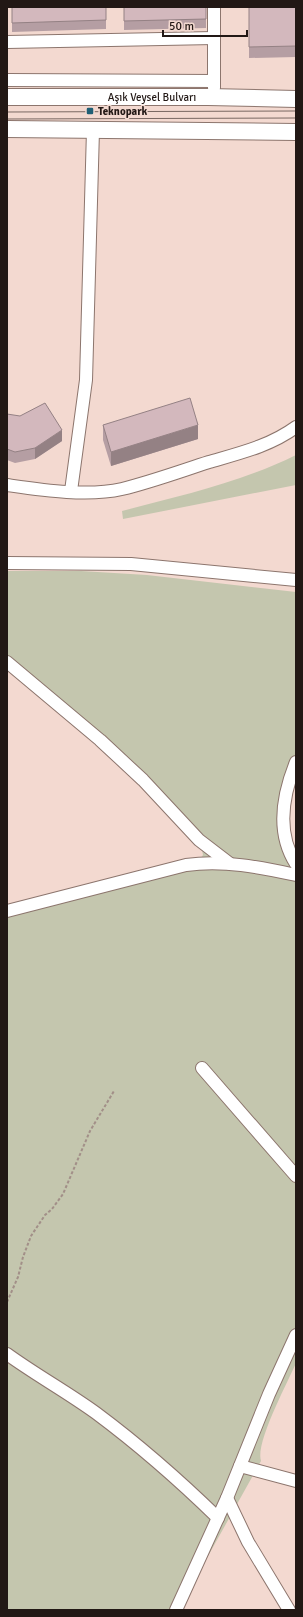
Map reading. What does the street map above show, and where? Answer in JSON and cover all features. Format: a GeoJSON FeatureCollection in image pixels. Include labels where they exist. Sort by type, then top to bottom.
{"type":"FeatureCollection","features":[{"type":"Feature","properties":{"kind":"main road","name":"Aşık Veysel Bulvarı"},"geometry":{"type":"LineString","coordinates":[[7,97],[214,97],[296,99]]}},
{"type":"Feature","properties":{"kind":"main road"},"geometry":{"type":"LineString","coordinates":[[7,129],[296,132]]}},
{"type":"Feature","properties":{"kind":"street"},"geometry":{"type":"LineString","coordinates":[[214,7],[214,97]]}},
{"type":"Feature","properties":{"kind":"street"},"geometry":{"type":"LineString","coordinates":[[7,42],[214,38]]}},
{"type":"Feature","properties":{"kind":"street"},"geometry":{"type":"LineString","coordinates":[[7,80],[214,81]]}},
{"type":"Feature","properties":{"kind":"street"},"geometry":{"type":"LineString","coordinates":[[71,491],[86,380],[93,130]]}},
{"type":"Feature","properties":{"kind":"street"},"geometry":{"type":"LineString","coordinates":[[7,485],[39,490],[71,491],[121,489],[253,449],[278,438],[296,427]]}},
{"type":"Feature","properties":{"kind":"street"},"geometry":{"type":"LineString","coordinates":[[7,563],[131,564],[296,580]]}},
{"type":"Feature","properties":{"kind":"street"},"geometry":{"type":"LineString","coordinates":[[7,662],[100,740],[143,780],[200,840],[229,863]]}},
{"type":"Feature","properties":{"kind":"street"},"geometry":{"type":"LineString","coordinates":[[296,762],[287,788],[283,813],[286,844],[296,864]]}},
{"type":"Feature","properties":{"kind":"street"},"geometry":{"type":"LineString","coordinates":[[7,911],[142,877],[171,868],[200,863],[229,863],[296,875]]}},
{"type":"Feature","properties":{"kind":"street"},"geometry":{"type":"LineString","coordinates":[[202,1068],[296,1176]]}},
{"type":"Feature","properties":{"kind":"street"},"geometry":{"type":"LineString","coordinates":[[176,1610],[227,1498],[268,1394],[296,1335]]}},
{"type":"Feature","properties":{"kind":"street"},"geometry":{"type":"LineString","coordinates":[[7,1354],[61,1389],[128,1437],[169,1472],[218,1518]]}},
{"type":"Feature","properties":{"kind":"street"},"geometry":{"type":"LineString","coordinates":[[240,1466],[296,1481]]}},
{"type":"Feature","properties":{"kind":"street"},"geometry":{"type":"LineString","coordinates":[[227,1498],[248,1542],[290,1610]]}},
{"type":"Feature","properties":{"kind":"path"},"geometry":{"type":"LineString","coordinates":[[7,1302],[18,1277],[23,1257],[31,1236],[45,1215],[52,1209],[63,1194],[90,1131],[114,1091]]}},
{"type":"Feature","properties":{"kind":"green space"},"geometry":{"type":"Polygon","coordinates":[[[296,455],[296,485],[123,519],[122,511],[233,481],[275,465],[296,455]]]}},
{"type":"Feature","properties":{"kind":"green space"},"geometry":{"type":"Polygon","coordinates":[[[7,571],[81,571],[147,575],[296,592],[296,754],[278,801],[277,825],[282,849],[295,846],[296,849],[296,1363],[267,1427],[260,1452],[261,1461],[178,1610],[7,1610],[7,909],[200,859],[203,855],[202,850],[210,841],[45,688],[14,664],[7,656],[7,571]]]}},
{"type":"Feature","properties":{"kind":"building"},"geometry":{"type":"Polygon","coordinates":[[[12,7],[106,7],[106,20],[12,23],[12,7]]]}},
{"type":"Feature","properties":{"kind":"building"},"geometry":{"type":"Polygon","coordinates":[[[124,7],[206,7],[206,19],[124,21],[124,7]]]}},
{"type":"Feature","properties":{"kind":"building"},"geometry":{"type":"Polygon","coordinates":[[[249,7],[296,7],[296,46],[249,47],[249,7]]]}},
{"type":"Feature","properties":{"kind":"building"},"geometry":{"type":"Polygon","coordinates":[[[190,398],[198,425],[111,452],[103,425],[190,398]]]}},
{"type":"Feature","properties":{"kind":"building"},"geometry":{"type":"Polygon","coordinates":[[[45,403],[62,430],[35,448],[15,452],[7,449],[7,414],[20,416],[45,403]]]}},
{"type":"Feature","properties":{"kind":"tram line"},"geometry":{"type":"LineString","coordinates":[[7,112],[296,111]]}},
{"type":"Feature","properties":{"kind":"tram line"},"geometry":{"type":"LineString","coordinates":[[7,119],[296,118]]}},
{"type":"Feature","properties":{"kind":"place","name":"Teknopark"},"geometry":{"type":"Point","coordinates":[90,111]}}]}
